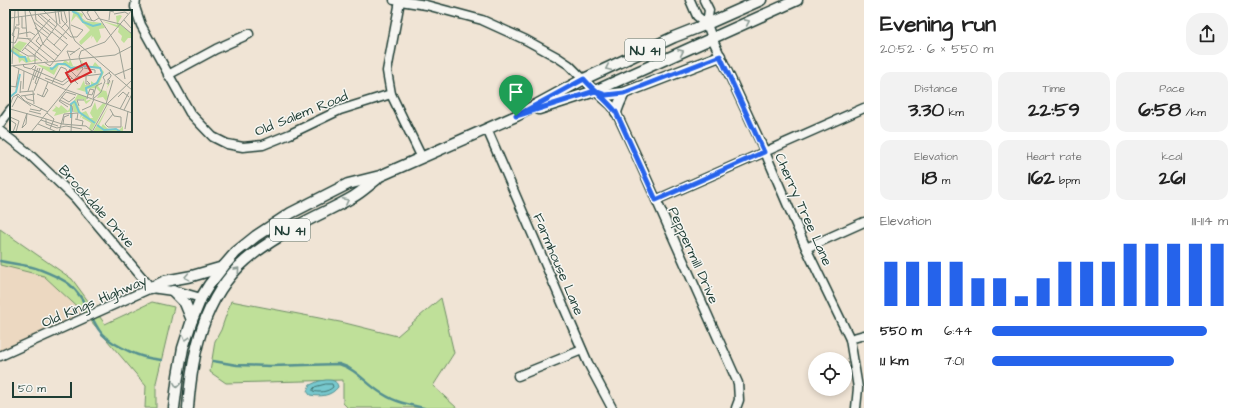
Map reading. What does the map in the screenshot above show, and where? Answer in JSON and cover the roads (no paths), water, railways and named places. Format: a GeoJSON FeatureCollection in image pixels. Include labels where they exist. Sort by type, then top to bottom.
{"type":"FeatureCollection","features":[{"type":"Feature","properties":{"kind":"main road","name":"NJ 41"},"geometry":{"type":"LineString","coordinates":[[174,408],[180,363],[192,320],[201,298],[209,285],[236,252],[256,236],[291,213],[348,184],[380,176],[422,158],[516,116],[584,79],[674,37],[708,24],[761,0]]}},
{"type":"Feature","properties":{"kind":"main road","name":"NJ 41"},"geometry":{"type":"LineString","coordinates":[[516,116],[595,91],[798,0]]}},
{"type":"Feature","properties":{"kind":"main road"},"geometry":{"type":"LineString","coordinates":[[595,91],[606,95],[624,93],[720,56]]}},
{"type":"Feature","properties":{"kind":"main road"},"geometry":{"type":"LineString","coordinates":[[616,112],[624,93]]}},
{"type":"Feature","properties":{"kind":"main road","name":"NJ 41"},"geometry":{"type":"LineString","coordinates":[[188,408],[192,373],[198,341],[207,314],[220,290],[241,265],[265,246],[299,225],[354,197],[380,176]]}},
{"type":"Feature","properties":{"kind":"main road"},"geometry":{"type":"LineString","coordinates":[[151,288],[165,281],[192,276],[223,267]]}},
{"type":"Feature","properties":{"kind":"main road"},"geometry":{"type":"LineString","coordinates":[[173,291],[184,303],[192,320]]}},
{"type":"Feature","properties":{"kind":"street","name":"Old Salem Road"},"geometry":{"type":"LineString","coordinates":[[136,0],[135,7],[141,26],[190,113],[213,137],[227,144],[244,147],[263,145],[340,110],[391,94]]}},
{"type":"Feature","properties":{"kind":"street"},"geometry":{"type":"LineString","coordinates":[[690,0],[697,16],[708,24]]}},
{"type":"Feature","properties":{"kind":"street","name":"Cherry Tree Lane"},"geometry":{"type":"LineString","coordinates":[[704,0],[709,10],[708,24],[712,38],[806,248],[850,339],[858,388],[856,408]]}},
{"type":"Feature","properties":{"kind":"street"},"geometry":{"type":"LineString","coordinates":[[397,1],[387,71],[391,94],[422,158]]}},
{"type":"Feature","properties":{"kind":"street","name":"Peppermill Drive"},"geometry":{"type":"LineString","coordinates":[[397,1],[432,7],[482,20],[526,40],[569,65],[611,105],[616,112],[738,383],[738,400],[736,408]]}},
{"type":"Feature","properties":{"kind":"street"},"geometry":{"type":"LineString","coordinates":[[168,75],[216,49],[249,34]]}},
{"type":"Feature","properties":{"kind":"street"},"geometry":{"type":"LineString","coordinates":[[656,200],[864,108]]}},
{"type":"Feature","properties":{"kind":"street"},"geometry":{"type":"LineString","coordinates":[[0,124],[10,110]]}},
{"type":"Feature","properties":{"kind":"street","name":"Farmhouse Lane"},"geometry":{"type":"LineString","coordinates":[[487,129],[582,350],[612,408]]}},
{"type":"Feature","properties":{"kind":"street","name":"Brookdale Drive"},"geometry":{"type":"LineString","coordinates":[[0,131],[27,152],[75,198],[151,288]]}},
{"type":"Feature","properties":{"kind":"street"},"geometry":{"type":"LineString","coordinates":[[806,248],[864,222]]}},
{"type":"Feature","properties":{"kind":"street","name":"Old Kings Highway"},"geometry":{"type":"LineString","coordinates":[[0,356],[151,288],[173,291],[201,298]]}},
{"type":"Feature","properties":{"kind":"street"},"geometry":{"type":"LineString","coordinates":[[850,339],[864,335]]}},
{"type":"Feature","properties":{"kind":"street"},"geometry":{"type":"LineString","coordinates":[[518,376],[582,350]]}},
{"type":"Feature","properties":{"kind":"water"},"geometry":{"type":"Polygon","coordinates":[[[326,380],[332,380],[338,387],[329,394],[322,396],[310,395],[307,391],[310,385],[326,380]]]}},
{"type":"Feature","properties":{"kind":"waterway"},"geometry":{"type":"LineString","coordinates":[[0,261],[37,268],[69,284],[79,294],[95,324],[102,334],[108,339],[143,357],[161,360]]}},
{"type":"Feature","properties":{"kind":"waterway"},"geometry":{"type":"LineString","coordinates":[[213,361],[237,365],[271,366],[339,364],[357,373],[388,397],[403,403],[424,408]]}}]}
